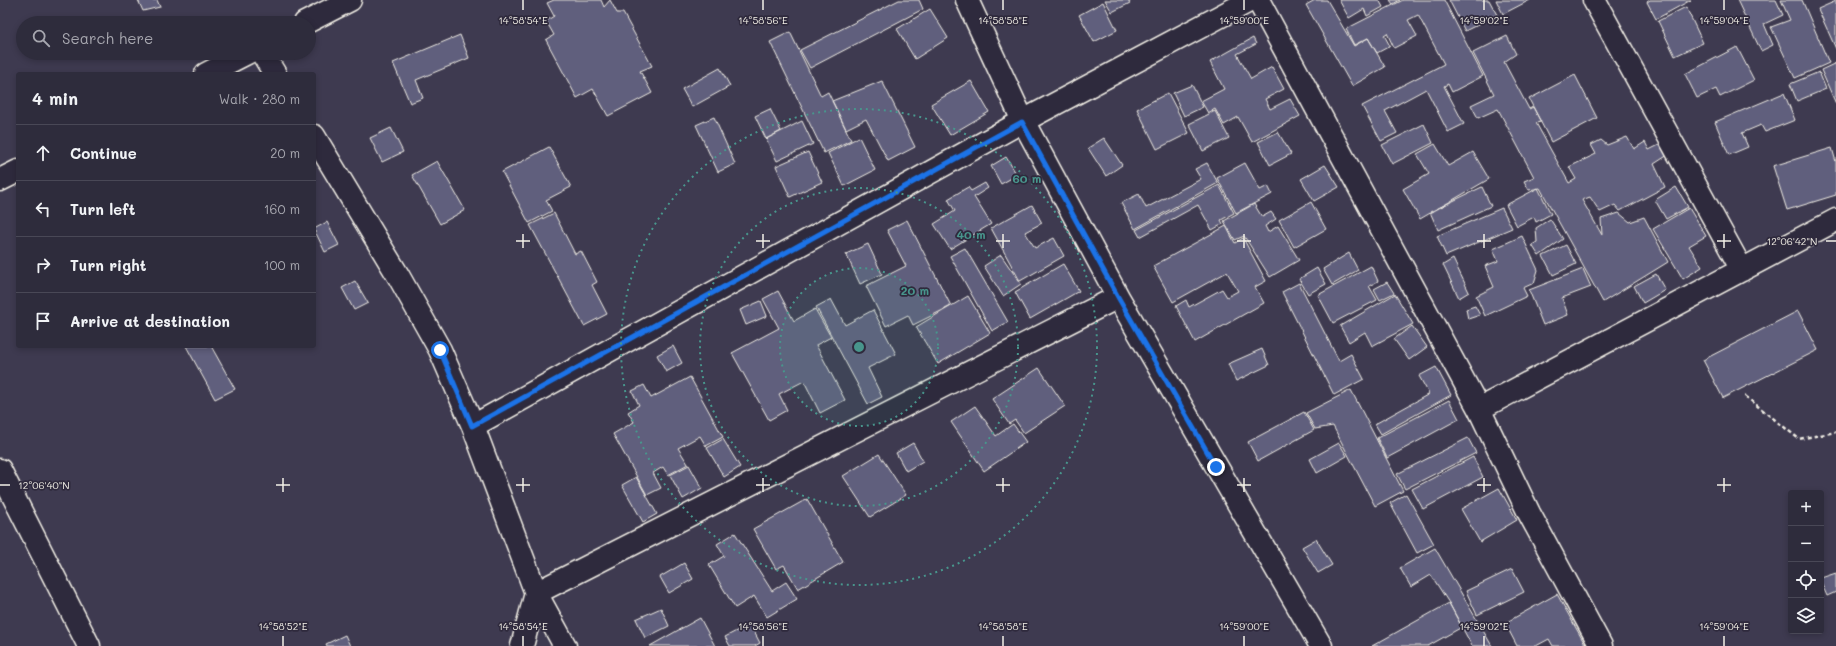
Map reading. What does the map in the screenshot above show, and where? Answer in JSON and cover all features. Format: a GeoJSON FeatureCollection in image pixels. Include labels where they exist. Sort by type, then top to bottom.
{"type":"FeatureCollection","features":[{"type":"Feature","properties":{"kind":"street"},"geometry":{"type":"LineString","coordinates":[[316,17],[350,0]]}},
{"type":"Feature","properties":{"kind":"street"},"geometry":{"type":"LineString","coordinates":[[968,0],[1022,122],[1118,297],[1321,646]]}},
{"type":"Feature","properties":{"kind":"street"},"geometry":{"type":"LineString","coordinates":[[472,426],[1022,122],[1252,0]]}},
{"type":"Feature","properties":{"kind":"street"},"geometry":{"type":"LineString","coordinates":[[1258,0],[1479,409],[1529,513],[1601,646]]}},
{"type":"Feature","properties":{"kind":"street"},"geometry":{"type":"LineString","coordinates":[[1594,0],[1742,270]]}},
{"type":"Feature","properties":{"kind":"street"},"geometry":{"type":"LineString","coordinates":[[210,72],[233,60]]}},
{"type":"Feature","properties":{"kind":"street"},"geometry":{"type":"LineString","coordinates":[[266,60],[274,72]]}},
{"type":"Feature","properties":{"kind":"street"},"geometry":{"type":"LineString","coordinates":[[316,139],[399,277],[440,350],[472,426],[536,592],[565,646]]}},
{"type":"Feature","properties":{"kind":"street"},"geometry":{"type":"LineString","coordinates":[[0,180],[16,172]]}},
{"type":"Feature","properties":{"kind":"street"},"geometry":{"type":"LineString","coordinates":[[1479,409],[1836,220]]}},
{"type":"Feature","properties":{"kind":"street"},"geometry":{"type":"LineString","coordinates":[[522,646],[536,592],[1118,297]]}},
{"type":"Feature","properties":{"kind":"street"},"geometry":{"type":"LineString","coordinates":[[0,470],[89,646]]}},
{"type":"Feature","properties":{"kind":"path"},"geometry":{"type":"LineString","coordinates":[[1745,396],[1799,439],[1836,432]]}},
{"type":"Feature","properties":{"kind":"building"},"geometry":{"type":"Polygon","coordinates":[[[138,0],[157,0],[160,7],[143,11],[138,0]]]}},
{"type":"Feature","properties":{"kind":"building"},"geometry":{"type":"Polygon","coordinates":[[[554,0],[601,0],[604,7],[610,0],[617,13],[623,13],[652,66],[640,71],[652,93],[608,116],[593,89],[577,98],[546,40],[554,35],[546,21],[554,16],[547,3],[554,0]]]}},
{"type":"Feature","properties":{"kind":"building"},"geometry":{"type":"Polygon","coordinates":[[[899,0],[919,0],[923,9],[810,68],[800,50],[899,0]]]}},
{"type":"Feature","properties":{"kind":"building"},"geometry":{"type":"Polygon","coordinates":[[[1105,0],[1128,0],[1130,3],[1112,12],[1105,0]]]}},
{"type":"Feature","properties":{"kind":"building"},"geometry":{"type":"Polygon","coordinates":[[[1315,0],[1327,0],[1354,46],[1368,38],[1385,67],[1352,86],[1306,5],[1315,0]]]}},
{"type":"Feature","properties":{"kind":"building"},"geometry":{"type":"Polygon","coordinates":[[[1339,0],[1379,0],[1383,7],[1367,16],[1364,9],[1349,18],[1339,0]]]}},
{"type":"Feature","properties":{"kind":"building"},"geometry":{"type":"Polygon","coordinates":[[[1390,0],[1400,0],[1393,4],[1390,0]]]}},
{"type":"Feature","properties":{"kind":"building"},"geometry":{"type":"Polygon","coordinates":[[[1403,0],[1444,0],[1483,76],[1452,92],[1448,84],[1444,86],[1464,124],[1448,132],[1426,89],[1385,111],[1397,133],[1381,141],[1362,106],[1444,64],[1418,15],[1408,20],[1417,36],[1394,48],[1387,33],[1384,35],[1390,46],[1377,53],[1368,38],[1354,45],[1346,29],[1403,0]]]}},
{"type":"Feature","properties":{"kind":"building"},"geometry":{"type":"Polygon","coordinates":[[[1449,0],[1489,0],[1497,15],[1465,31],[1449,0]]]}},
{"type":"Feature","properties":{"kind":"building"},"geometry":{"type":"Polygon","coordinates":[[[1496,0],[1530,0],[1503,14],[1496,0]]]}},
{"type":"Feature","properties":{"kind":"building"},"geometry":{"type":"Polygon","coordinates":[[[1650,0],[1691,0],[1656,19],[1647,2],[1650,0]]]}},
{"type":"Feature","properties":{"kind":"building"},"geometry":{"type":"Polygon","coordinates":[[[1737,0],[1776,0],[1783,15],[1764,24],[1773,45],[1761,51],[1737,0]]]}},
{"type":"Feature","properties":{"kind":"building"},"geometry":{"type":"Polygon","coordinates":[[[1781,0],[1802,0],[1829,63],[1795,78],[1771,27],[1790,20],[1781,0]]]}},
{"type":"Feature","properties":{"kind":"building"},"geometry":{"type":"Polygon","coordinates":[[[1836,1],[1836,49],[1818,9],[1836,1]]]}},
{"type":"Feature","properties":{"kind":"building"},"geometry":{"type":"Polygon","coordinates":[[[1103,2],[1117,30],[1094,42],[1079,15],[1103,2]]]}},
{"type":"Feature","properties":{"kind":"building"},"geometry":{"type":"Polygon","coordinates":[[[1686,7],[1703,43],[1675,56],[1658,21],[1686,7]]]}},
{"type":"Feature","properties":{"kind":"building"},"geometry":{"type":"Polygon","coordinates":[[[930,9],[948,38],[915,59],[897,29],[930,9]]]}},
{"type":"Feature","properties":{"kind":"building"},"geometry":{"type":"Polygon","coordinates":[[[790,32],[821,96],[828,92],[851,140],[824,153],[770,42],[790,32]]]}},
{"type":"Feature","properties":{"kind":"building"},"geometry":{"type":"Polygon","coordinates":[[[460,35],[469,58],[416,80],[423,98],[410,103],[393,63],[460,35]]]}},
{"type":"Feature","properties":{"kind":"building"},"geometry":{"type":"Polygon","coordinates":[[[1507,36],[1516,54],[1504,62],[1529,109],[1533,107],[1541,122],[1536,123],[1569,183],[1576,179],[1569,167],[1596,154],[1591,145],[1601,140],[1607,145],[1627,137],[1634,149],[1645,142],[1649,150],[1665,142],[1668,155],[1654,164],[1665,187],[1620,211],[1615,205],[1600,212],[1590,197],[1582,200],[1602,235],[1601,219],[1619,213],[1630,222],[1644,217],[1668,262],[1603,302],[1540,188],[1529,190],[1524,181],[1534,177],[1498,109],[1478,118],[1471,105],[1494,94],[1473,53],[1507,36]]]}},
{"type":"Feature","properties":{"kind":"building"},"geometry":{"type":"Polygon","coordinates":[[[1253,38],[1256,44],[1237,54],[1251,79],[1272,67],[1284,89],[1265,99],[1270,109],[1290,99],[1300,116],[1252,142],[1238,117],[1224,125],[1215,109],[1208,113],[1201,101],[1224,89],[1210,62],[1253,38]]]}},
{"type":"Feature","properties":{"kind":"building"},"geometry":{"type":"Polygon","coordinates":[[[1737,47],[1754,80],[1720,97],[1716,89],[1697,98],[1685,74],[1737,47]]]}},
{"type":"Feature","properties":{"kind":"building"},"geometry":{"type":"Polygon","coordinates":[[[1836,63],[1836,104],[1821,70],[1836,63]]]}},
{"type":"Feature","properties":{"kind":"building"},"geometry":{"type":"Polygon","coordinates":[[[720,68],[730,86],[692,107],[682,89],[720,68]]]}},
{"type":"Feature","properties":{"kind":"building"},"geometry":{"type":"Polygon","coordinates":[[[1819,72],[1826,89],[1797,101],[1790,84],[1819,72]]]}},
{"type":"Feature","properties":{"kind":"building"},"geometry":{"type":"Polygon","coordinates":[[[1575,75],[1597,118],[1551,142],[1529,99],[1575,75]]]}},
{"type":"Feature","properties":{"kind":"building"},"geometry":{"type":"Polygon","coordinates":[[[882,81],[915,147],[888,161],[866,119],[846,129],[832,101],[882,81]]]}},
{"type":"Feature","properties":{"kind":"building"},"geometry":{"type":"Polygon","coordinates":[[[971,81],[989,112],[950,135],[931,104],[971,81]]]}},
{"type":"Feature","properties":{"kind":"building"},"geometry":{"type":"Polygon","coordinates":[[[1192,85],[1203,107],[1184,116],[1173,93],[1192,85]]]}},
{"type":"Feature","properties":{"kind":"building"},"geometry":{"type":"Polygon","coordinates":[[[1168,93],[1189,133],[1157,149],[1137,109],[1168,93]]]}},
{"type":"Feature","properties":{"kind":"building"},"geometry":{"type":"Polygon","coordinates":[[[1784,93],[1795,120],[1765,132],[1761,125],[1742,133],[1748,147],[1729,155],[1715,122],[1784,93]]]}},
{"type":"Feature","properties":{"kind":"building"},"geometry":{"type":"Polygon","coordinates":[[[770,109],[781,131],[766,139],[755,116],[770,109]]]}},
{"type":"Feature","properties":{"kind":"building"},"geometry":{"type":"Polygon","coordinates":[[[1215,111],[1229,138],[1203,151],[1189,124],[1215,111]]]}},
{"type":"Feature","properties":{"kind":"building"},"geometry":{"type":"Polygon","coordinates":[[[714,117],[735,164],[718,172],[696,125],[714,117]]]}},
{"type":"Feature","properties":{"kind":"building"},"geometry":{"type":"Polygon","coordinates":[[[802,121],[813,144],[777,161],[766,139],[802,121]]]}},
{"type":"Feature","properties":{"kind":"building"},"geometry":{"type":"Polygon","coordinates":[[[1424,124],[1433,143],[1392,164],[1382,145],[1424,124]]]}},
{"type":"Feature","properties":{"kind":"building"},"geometry":{"type":"Polygon","coordinates":[[[391,128],[403,152],[382,162],[370,138],[391,128]]]}},
{"type":"Feature","properties":{"kind":"building"},"geometry":{"type":"Polygon","coordinates":[[[1278,132],[1291,154],[1270,165],[1258,142],[1278,132]]]}},
{"type":"Feature","properties":{"kind":"building"},"geometry":{"type":"Polygon","coordinates":[[[859,137],[875,170],[844,186],[828,153],[859,137]]]}},
{"type":"Feature","properties":{"kind":"building"},"geometry":{"type":"Polygon","coordinates":[[[1104,138],[1122,165],[1106,176],[1088,148],[1104,138]]]}},
{"type":"Feature","properties":{"kind":"building"},"geometry":{"type":"Polygon","coordinates":[[[1435,144],[1448,166],[1473,152],[1489,179],[1420,219],[1403,189],[1429,174],[1417,154],[1435,144]]]}},
{"type":"Feature","properties":{"kind":"building"},"geometry":{"type":"Polygon","coordinates":[[[549,147],[571,187],[546,200],[552,211],[529,223],[502,172],[549,147]]]}},
{"type":"Feature","properties":{"kind":"building"},"geometry":{"type":"Polygon","coordinates":[[[1832,148],[1836,162],[1836,195],[1787,210],[1773,166],[1832,148]]]}},
{"type":"Feature","properties":{"kind":"building"},"geometry":{"type":"Polygon","coordinates":[[[808,152],[822,182],[790,197],[776,166],[808,152]]]}},
{"type":"Feature","properties":{"kind":"building"},"geometry":{"type":"Polygon","coordinates":[[[1006,157],[1017,175],[1001,184],[991,166],[1006,157]]]}},
{"type":"Feature","properties":{"kind":"building"},"geometry":{"type":"Polygon","coordinates":[[[437,161],[465,210],[440,224],[412,175],[437,161]]]}},
{"type":"Feature","properties":{"kind":"building"},"geometry":{"type":"Polygon","coordinates":[[[1207,163],[1218,183],[1135,229],[1121,203],[1139,194],[1146,208],[1201,179],[1195,169],[1207,163]]]}},
{"type":"Feature","properties":{"kind":"building"},"geometry":{"type":"Polygon","coordinates":[[[1245,163],[1260,190],[1268,186],[1272,194],[1236,213],[1217,178],[1245,163]]]}},
{"type":"Feature","properties":{"kind":"building"},"geometry":{"type":"Polygon","coordinates":[[[1325,165],[1339,187],[1314,201],[1301,179],[1325,165]]]}},
{"type":"Feature","properties":{"kind":"building"},"geometry":{"type":"Polygon","coordinates":[[[985,183],[988,188],[974,197],[991,224],[950,249],[934,224],[955,211],[948,199],[968,187],[971,191],[985,183]]]}},
{"type":"Feature","properties":{"kind":"building"},"geometry":{"type":"Polygon","coordinates":[[[1219,185],[1234,213],[1221,220],[1223,224],[1212,230],[1198,205],[1140,237],[1136,230],[1219,185]]]}},
{"type":"Feature","properties":{"kind":"building"},"geometry":{"type":"Polygon","coordinates":[[[1482,187],[1491,206],[1438,230],[1430,212],[1482,187]]]}},
{"type":"Feature","properties":{"kind":"building"},"geometry":{"type":"Polygon","coordinates":[[[1676,187],[1688,207],[1666,219],[1655,200],[1676,187]]]}},
{"type":"Feature","properties":{"kind":"building"},"geometry":{"type":"Polygon","coordinates":[[[1538,188],[1551,214],[1536,222],[1534,217],[1517,226],[1506,205],[1538,188]]]}},
{"type":"Feature","properties":{"kind":"building"},"geometry":{"type":"Polygon","coordinates":[[[1311,202],[1326,229],[1294,247],[1279,220],[1311,202]]]}},
{"type":"Feature","properties":{"kind":"building"},"geometry":{"type":"Polygon","coordinates":[[[1254,204],[1262,217],[1271,212],[1276,219],[1265,226],[1268,232],[1278,226],[1299,260],[1270,277],[1244,236],[1235,240],[1224,221],[1254,204]]]}},
{"type":"Feature","properties":{"kind":"building"},"geometry":{"type":"Polygon","coordinates":[[[1032,205],[1042,223],[1025,232],[1035,248],[1054,238],[1064,256],[1020,281],[991,228],[1032,205]]]}},
{"type":"Feature","properties":{"kind":"building"},"geometry":{"type":"Polygon","coordinates":[[[1502,208],[1512,228],[1446,256],[1437,236],[1502,208]]]}},
{"type":"Feature","properties":{"kind":"building"},"geometry":{"type":"Polygon","coordinates":[[[1689,208],[1706,236],[1689,246],[1702,267],[1683,279],[1653,229],[1689,208]]]}},
{"type":"Feature","properties":{"kind":"building"},"geometry":{"type":"Polygon","coordinates":[[[554,213],[575,254],[581,251],[597,282],[592,285],[607,314],[584,326],[530,225],[554,213]]]}},
{"type":"Feature","properties":{"kind":"building"},"geometry":{"type":"Polygon","coordinates":[[[1550,219],[1563,239],[1539,256],[1532,245],[1537,242],[1536,228],[1550,219]]]}},
{"type":"Feature","properties":{"kind":"building"},"geometry":{"type":"Polygon","coordinates":[[[907,220],[951,306],[913,325],[908,315],[886,326],[866,286],[906,266],[887,230],[907,220]]]}},
{"type":"Feature","properties":{"kind":"building"},"geometry":{"type":"Polygon","coordinates":[[[327,222],[339,245],[325,252],[316,233],[316,228],[327,222]]]}},
{"type":"Feature","properties":{"kind":"building"},"geometry":{"type":"Polygon","coordinates":[[[1226,226],[1235,243],[1243,238],[1266,281],[1255,287],[1264,303],[1195,342],[1176,306],[1186,300],[1189,307],[1222,289],[1227,297],[1238,291],[1227,272],[1173,302],[1153,266],[1226,226]]]}},
{"type":"Feature","properties":{"kind":"building"},"geometry":{"type":"Polygon","coordinates":[[[1522,236],[1538,270],[1534,283],[1523,288],[1527,296],[1485,316],[1476,296],[1494,287],[1485,266],[1498,261],[1493,249],[1522,236]]]}},
{"type":"Feature","properties":{"kind":"building"},"geometry":{"type":"Polygon","coordinates":[[[868,244],[882,274],[860,284],[846,254],[868,244]]]}},
{"type":"Feature","properties":{"kind":"building"},"geometry":{"type":"Polygon","coordinates":[[[1566,245],[1576,264],[1553,275],[1543,256],[1566,245]]]}},
{"type":"Feature","properties":{"kind":"building"},"geometry":{"type":"Polygon","coordinates":[[[965,248],[1008,322],[992,331],[950,256],[965,248]]]}},
{"type":"Feature","properties":{"kind":"building"},"geometry":{"type":"Polygon","coordinates":[[[1349,253],[1358,270],[1332,285],[1323,269],[1349,253]]]}},
{"type":"Feature","properties":{"kind":"building"},"geometry":{"type":"Polygon","coordinates":[[[1001,255],[1021,284],[1003,296],[984,266],[1001,255]]]}},
{"type":"Feature","properties":{"kind":"building"},"geometry":{"type":"Polygon","coordinates":[[[1453,259],[1469,292],[1459,298],[1443,265],[1453,259]]]}},
{"type":"Feature","properties":{"kind":"building"},"geometry":{"type":"Polygon","coordinates":[[[1063,264],[1079,291],[1030,319],[1015,292],[1063,264]]]}},
{"type":"Feature","properties":{"kind":"building"},"geometry":{"type":"Polygon","coordinates":[[[1371,266],[1378,281],[1369,286],[1377,300],[1333,323],[1318,295],[1371,266]]]}},
{"type":"Feature","properties":{"kind":"building"},"geometry":{"type":"Polygon","coordinates":[[[1317,268],[1326,284],[1308,294],[1299,279],[1317,268]]]}},
{"type":"Feature","properties":{"kind":"building"},"geometry":{"type":"Polygon","coordinates":[[[1583,269],[1591,287],[1562,298],[1568,315],[1543,325],[1529,290],[1583,269]]]}},
{"type":"Feature","properties":{"kind":"building"},"geometry":{"type":"Polygon","coordinates":[[[1656,274],[1665,290],[1643,303],[1634,286],[1656,274]]]}},
{"type":"Feature","properties":{"kind":"building"},"geometry":{"type":"Polygon","coordinates":[[[355,281],[368,303],[354,310],[342,288],[355,281]]]}},
{"type":"Feature","properties":{"kind":"building"},"geometry":{"type":"Polygon","coordinates":[[[1387,282],[1394,293],[1380,300],[1374,289],[1387,282]]]}},
{"type":"Feature","properties":{"kind":"building"},"geometry":{"type":"Polygon","coordinates":[[[1299,283],[1339,361],[1351,354],[1364,379],[1334,395],[1282,292],[1299,283]]]}},
{"type":"Feature","properties":{"kind":"building"},"geometry":{"type":"Polygon","coordinates":[[[778,291],[794,321],[815,309],[831,337],[816,345],[845,400],[820,413],[804,381],[779,394],[787,410],[769,420],[732,353],[779,328],[763,299],[778,291]]]}},
{"type":"Feature","properties":{"kind":"building"},"geometry":{"type":"Polygon","coordinates":[[[1395,294],[1413,324],[1372,346],[1365,332],[1349,342],[1340,326],[1395,294]]]}},
{"type":"Feature","properties":{"kind":"building"},"geometry":{"type":"Polygon","coordinates":[[[968,296],[990,333],[938,364],[916,327],[968,296]]]}},
{"type":"Feature","properties":{"kind":"building"},"geometry":{"type":"Polygon","coordinates":[[[831,299],[845,325],[873,310],[896,354],[868,368],[882,397],[868,404],[816,307],[831,299]]]}},
{"type":"Feature","properties":{"kind":"building"},"geometry":{"type":"Polygon","coordinates":[[[761,301],[767,316],[746,325],[740,310],[761,301]]]}},
{"type":"Feature","properties":{"kind":"building"},"geometry":{"type":"Polygon","coordinates":[[[1475,306],[1480,315],[1468,319],[1466,309],[1475,306]]]}},
{"type":"Feature","properties":{"kind":"building"},"geometry":{"type":"Polygon","coordinates":[[[1798,311],[1818,350],[1723,398],[1703,360],[1798,311]]]}},
{"type":"Feature","properties":{"kind":"building"},"geometry":{"type":"Polygon","coordinates":[[[1412,326],[1427,347],[1409,360],[1394,339],[1412,326]]]}},
{"type":"Feature","properties":{"kind":"building"},"geometry":{"type":"Polygon","coordinates":[[[673,346],[682,363],[666,372],[657,355],[673,346]]]}},
{"type":"Feature","properties":{"kind":"building"},"geometry":{"type":"Polygon","coordinates":[[[187,348],[212,348],[235,389],[215,399],[187,348]]]}},
{"type":"Feature","properties":{"kind":"building"},"geometry":{"type":"Polygon","coordinates":[[[1262,349],[1269,365],[1236,381],[1228,364],[1262,349]]]}},
{"type":"Feature","properties":{"kind":"building"},"geometry":{"type":"Polygon","coordinates":[[[1436,367],[1451,395],[1381,434],[1375,424],[1429,394],[1419,376],[1436,367]]]}},
{"type":"Feature","properties":{"kind":"building"},"geometry":{"type":"Polygon","coordinates":[[[1039,368],[1065,406],[1024,433],[1015,420],[1009,424],[992,399],[1039,368]]]}},
{"type":"Feature","properties":{"kind":"building"},"geometry":{"type":"Polygon","coordinates":[[[690,377],[723,437],[706,446],[700,436],[678,448],[688,464],[668,475],[663,467],[653,473],[661,488],[647,495],[613,434],[634,422],[628,412],[639,405],[632,391],[644,385],[651,398],[690,377]]]}},
{"type":"Feature","properties":{"kind":"building"},"geometry":{"type":"Polygon","coordinates":[[[1351,390],[1403,491],[1375,506],[1333,426],[1315,429],[1306,413],[1351,390]]]}},
{"type":"Feature","properties":{"kind":"building"},"geometry":{"type":"Polygon","coordinates":[[[1449,400],[1459,419],[1387,458],[1377,438],[1449,400]]]}},
{"type":"Feature","properties":{"kind":"building"},"geometry":{"type":"Polygon","coordinates":[[[975,406],[996,436],[1013,424],[1026,442],[984,471],[951,422],[975,406]]]}},
{"type":"Feature","properties":{"kind":"building"},"geometry":{"type":"Polygon","coordinates":[[[1304,412],[1314,430],[1258,461],[1248,442],[1304,412]]]}},
{"type":"Feature","properties":{"kind":"building"},"geometry":{"type":"Polygon","coordinates":[[[1468,438],[1476,453],[1405,489],[1397,474],[1468,438]]]}},
{"type":"Feature","properties":{"kind":"building"},"geometry":{"type":"Polygon","coordinates":[[[723,439],[740,467],[724,477],[707,448],[723,439]]]}},
{"type":"Feature","properties":{"kind":"building"},"geometry":{"type":"Polygon","coordinates":[[[913,443],[923,461],[906,471],[896,453],[913,443]]]}},
{"type":"Feature","properties":{"kind":"building"},"geometry":{"type":"Polygon","coordinates":[[[1339,443],[1347,456],[1317,473],[1310,459],[1339,443]]]}},
{"type":"Feature","properties":{"kind":"building"},"geometry":{"type":"Polygon","coordinates":[[[879,454],[906,495],[870,517],[843,476],[879,454]]]}},
{"type":"Feature","properties":{"kind":"building"},"geometry":{"type":"Polygon","coordinates":[[[1473,457],[1483,477],[1423,509],[1412,489],[1473,457]]]}},
{"type":"Feature","properties":{"kind":"building"},"geometry":{"type":"Polygon","coordinates":[[[689,465],[702,488],[683,499],[670,475],[689,465]]]}},
{"type":"Feature","properties":{"kind":"building"},"geometry":{"type":"Polygon","coordinates":[[[636,477],[657,514],[643,522],[622,485],[636,477]]]}},
{"type":"Feature","properties":{"kind":"building"},"geometry":{"type":"Polygon","coordinates":[[[1499,488],[1517,520],[1480,542],[1461,509],[1499,488]]]}},
{"type":"Feature","properties":{"kind":"building"},"geometry":{"type":"Polygon","coordinates":[[[1406,494],[1434,544],[1417,553],[1390,503],[1406,494]]]}},
{"type":"Feature","properties":{"kind":"building"},"geometry":{"type":"Polygon","coordinates":[[[807,499],[843,562],[798,589],[784,565],[776,569],[753,529],[807,499]]]}},
{"type":"Feature","properties":{"kind":"building"},"geometry":{"type":"Polygon","coordinates":[[[735,533],[772,591],[786,582],[797,599],[767,617],[754,596],[735,608],[709,565],[724,556],[717,544],[735,533]]]}},
{"type":"Feature","properties":{"kind":"building"},"geometry":{"type":"Polygon","coordinates":[[[1316,539],[1332,565],[1318,573],[1302,547],[1316,539]]]}},
{"type":"Feature","properties":{"kind":"building"},"geometry":{"type":"Polygon","coordinates":[[[1435,548],[1492,646],[1472,646],[1449,603],[1431,575],[1411,587],[1400,568],[1435,548]]]}},
{"type":"Feature","properties":{"kind":"building"},"geometry":{"type":"Polygon","coordinates":[[[684,563],[693,579],[669,593],[660,577],[684,563]]]}},
{"type":"Feature","properties":{"kind":"building"},"geometry":{"type":"Polygon","coordinates":[[[1512,569],[1524,592],[1477,615],[1466,591],[1512,569]]]}},
{"type":"Feature","properties":{"kind":"building"},"geometry":{"type":"Polygon","coordinates":[[[1836,573],[1836,592],[1827,596],[1824,589],[1824,577],[1836,573]]]}},
{"type":"Feature","properties":{"kind":"building"},"geometry":{"type":"Polygon","coordinates":[[[1557,594],[1586,646],[1553,646],[1549,639],[1536,646],[1517,646],[1505,623],[1557,594]]]}},
{"type":"Feature","properties":{"kind":"building"},"geometry":{"type":"Polygon","coordinates":[[[1449,603],[1462,627],[1428,646],[1372,646],[1449,603]]]}},
{"type":"Feature","properties":{"kind":"building"},"geometry":{"type":"Polygon","coordinates":[[[661,608],[669,626],[645,638],[636,619],[661,608]]]}},
{"type":"Feature","properties":{"kind":"building"},"geometry":{"type":"Polygon","coordinates":[[[700,618],[715,646],[650,646],[700,618]]]}},
{"type":"Feature","properties":{"kind":"building"},"geometry":{"type":"Polygon","coordinates":[[[750,624],[760,643],[755,646],[730,646],[725,637],[750,624]]]}},
{"type":"Feature","properties":{"kind":"building"},"geometry":{"type":"Polygon","coordinates":[[[345,635],[350,646],[327,646],[326,644],[345,635]]]}},
{"type":"Feature","properties":{"kind":"route"},"geometry":{"type":"LineString","coordinates":[[440,350],[472,426],[1022,122],[1118,297],[1216,467]]}}]}
